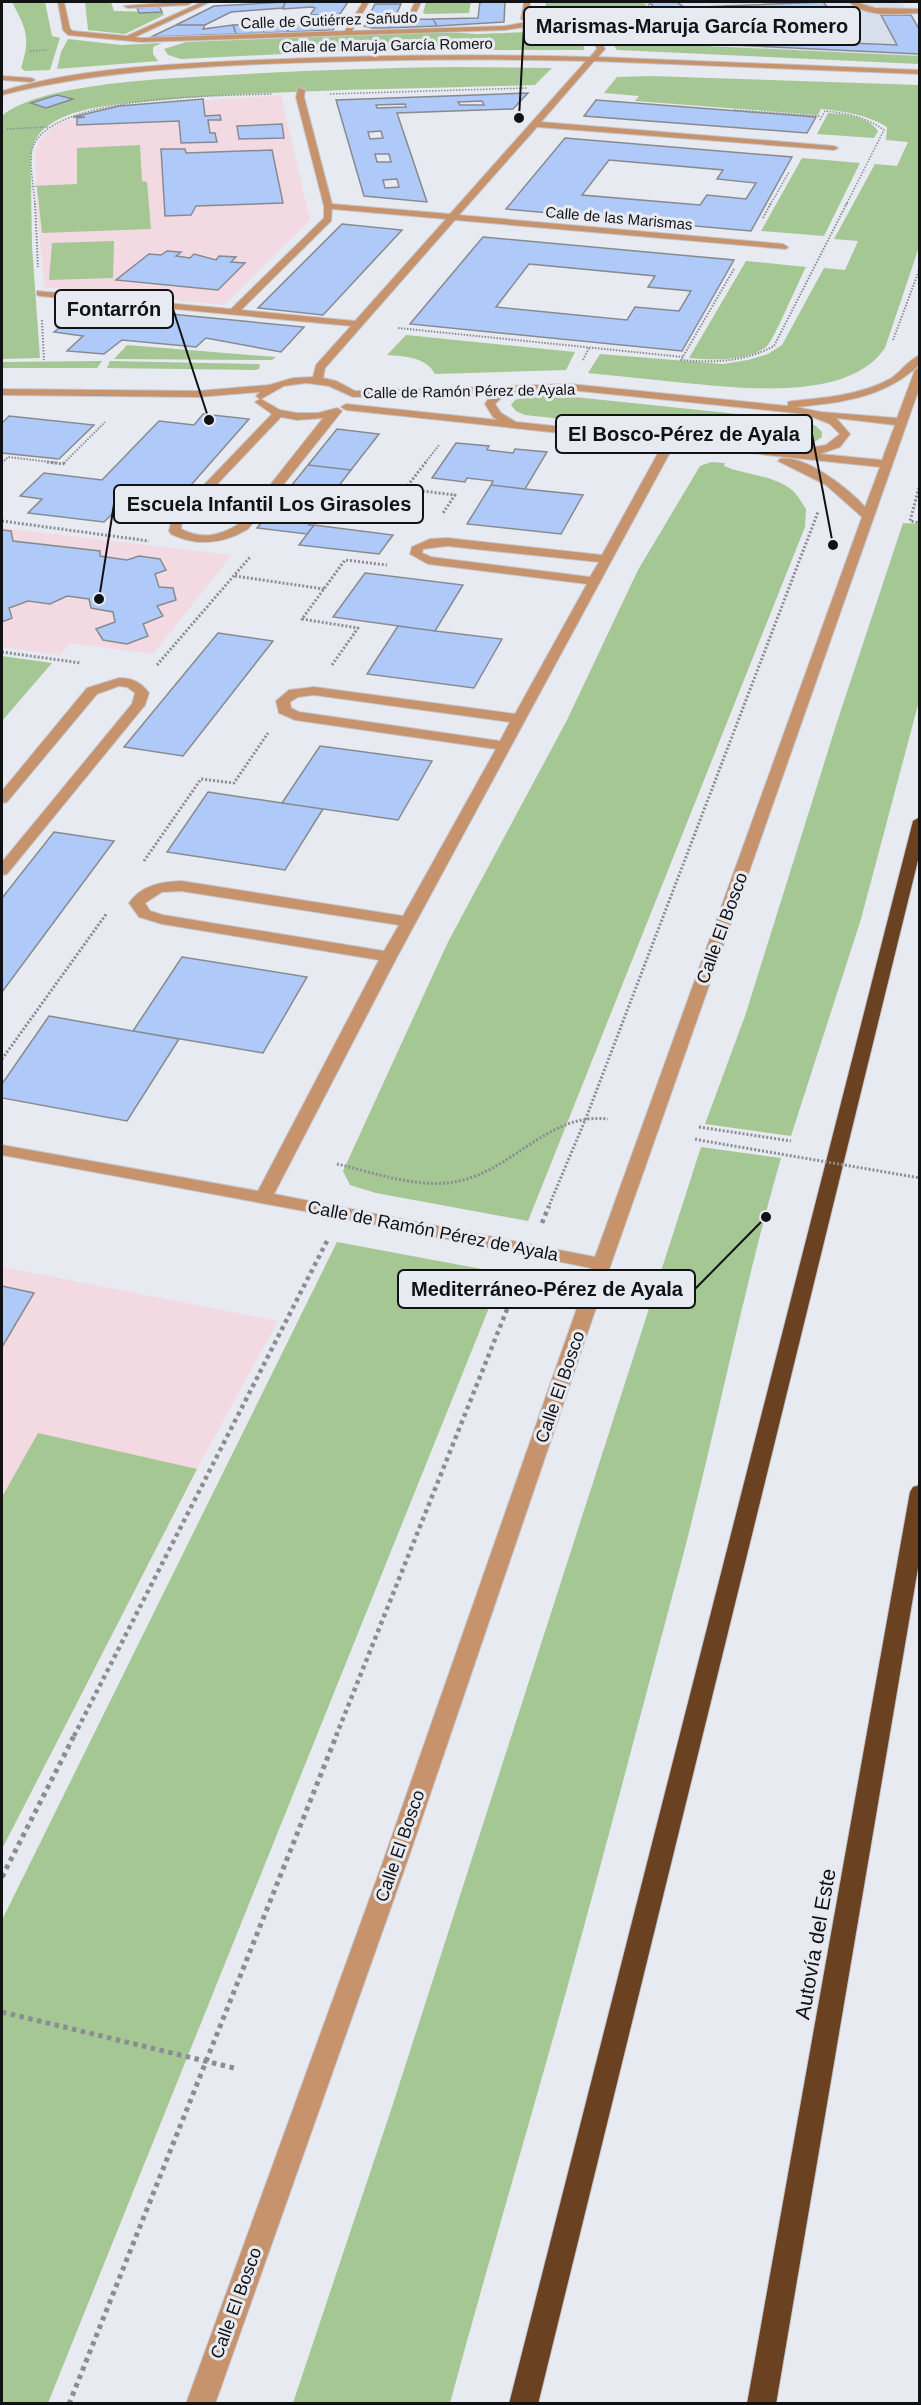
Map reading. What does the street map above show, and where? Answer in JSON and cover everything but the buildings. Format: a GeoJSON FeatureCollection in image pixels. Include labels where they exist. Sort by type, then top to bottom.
{"type":"FeatureCollection","features":[{"type":"Feature","properties":{"kind":"highway"},"geometry":{"type":"LineString","coordinates":[[523,2403],[920,821]]}},
{"type":"Feature","properties":{"kind":"highway","name":"Autovía del Este"},"geometry":{"type":"LineString","coordinates":[[761,2403],[920,1492]]}},
{"type":"Feature","properties":{"kind":"street","name":"Calle de Gutiérrez Sañudo"},"geometry":{"type":"LineString","coordinates":[[61,2],[67,30],[71,33],[126,39],[505,28],[533,23],[588,33],[600,43],[601,49],[595,58]]}},
{"type":"Feature","properties":{"kind":"street"},"geometry":{"type":"LineString","coordinates":[[126,39],[207,2]]}},
{"type":"Feature","properties":{"kind":"street"},"geometry":{"type":"LineString","coordinates":[[128,6],[216,2]]}},
{"type":"Feature","properties":{"kind":"street"},"geometry":{"type":"LineString","coordinates":[[348,32],[366,2]]}},
{"type":"Feature","properties":{"kind":"street"},"geometry":{"type":"LineString","coordinates":[[410,17],[418,2]]}},
{"type":"Feature","properties":{"kind":"street"},"geometry":{"type":"LineString","coordinates":[[527,2],[525,19],[533,23]]}},
{"type":"Feature","properties":{"kind":"street"},"geometry":{"type":"LineString","coordinates":[[852,2],[876,10],[920,11]]}},
{"type":"Feature","properties":{"kind":"street","name":"Calle de Maruja García Romero"},"geometry":{"type":"LineString","coordinates":[[2,93],[71,77],[185,66],[448,56],[595,58],[920,72]]}},
{"type":"Feature","properties":{"kind":"street"},"geometry":{"type":"LineString","coordinates":[[317,380],[320,367],[595,58]]}},
{"type":"Feature","properties":{"kind":"street"},"geometry":{"type":"LineString","coordinates":[[2,78],[23,80],[71,77]]}},
{"type":"Feature","properties":{"kind":"street"},"geometry":{"type":"LineString","coordinates":[[233,312],[328,219],[328,206],[300,96],[302,92]]}},
{"type":"Feature","properties":{"kind":"street"},"geometry":{"type":"LineString","coordinates":[[536,124],[834,148]]}},
{"type":"Feature","properties":{"kind":"street","name":"Calle de las Marismas"},"geometry":{"type":"LineString","coordinates":[[328,206],[452,219],[783,247]]}},
{"type":"Feature","properties":{"kind":"street"},"geometry":{"type":"LineString","coordinates":[[40,293],[358,324]]}},
{"type":"Feature","properties":{"kind":"street","name":"Calle de Ramón Pérez de Ayala"},"geometry":{"type":"LineString","coordinates":[[765,406],[830,399],[876,388],[895,380],[920,358]]}},
{"type":"Feature","properties":{"kind":"street","name":"Calle El Bosco"},"geometry":{"type":"LineString","coordinates":[[200,2403],[388,1881],[602,1264],[920,370]]}},
{"type":"Feature","properties":{"kind":"street"},"geometry":{"type":"LineString","coordinates":[[2,392],[198,394],[268,388],[282,383],[317,380],[339,385],[353,394],[353,401],[333,413],[296,416],[266,408],[260,402],[198,394]]}},
{"type":"Feature","properties":{"kind":"street"},"geometry":{"type":"LineString","coordinates":[[515,424],[497,415],[490,404],[494,398],[523,387]]}},
{"type":"Feature","properties":{"kind":"street","name":"Calle de Ramón Pérez de Ayala"},"geometry":{"type":"LineString","coordinates":[[353,394],[570,387],[806,411],[829,418],[842,427],[845,434],[843,440],[835,445],[821,450],[793,454]]}},
{"type":"Feature","properties":{"kind":"street"},"geometry":{"type":"LineString","coordinates":[[260,402],[261,395],[268,388]]}},
{"type":"Feature","properties":{"kind":"street","name":"Calle de Ramón Pérez de Ayala"},"geometry":{"type":"LineString","coordinates":[[346,407],[886,464]]}},
{"type":"Feature","properties":{"kind":"street"},"geometry":{"type":"LineString","coordinates":[[806,411],[901,422]]}},
{"type":"Feature","properties":{"kind":"street"},"geometry":{"type":"LineString","coordinates":[[279,413],[176,520],[176,531],[184,537],[212,540],[232,534],[244,526],[333,413]]}},
{"type":"Feature","properties":{"kind":"street"},"geometry":{"type":"LineString","coordinates":[[263,1198],[389,957],[670,442]]}},
{"type":"Feature","properties":{"kind":"street"},"geometry":{"type":"LineString","coordinates":[[746,450],[821,475],[852,497],[868,517]]}},
{"type":"Feature","properties":{"kind":"street"},"geometry":{"type":"LineString","coordinates":[[594,582],[428,560],[417,551],[430,543],[447,542],[606,559]]}},
{"type":"Feature","properties":{"kind":"street"},"geometry":{"type":"LineString","coordinates":[[2,800],[92,691],[103,684],[115,682],[126,682],[138,686],[142,693],[138,705],[2,871]]}},
{"type":"Feature","properties":{"kind":"street"},"geometry":{"type":"LineString","coordinates":[[505,746],[295,716],[284,710],[283,701],[294,693],[314,691],[519,719]]}},
{"type":"Feature","properties":{"kind":"street"},"geometry":{"type":"LineString","coordinates":[[389,957],[162,919],[144,914],[137,903],[146,892],[161,886],[181,886],[409,922]]}},
{"type":"Feature","properties":{"kind":"street","name":"Calle de Ramón Pérez de Ayala"},"geometry":{"type":"LineString","coordinates":[[2,1150],[342,1212],[602,1264]]}},
{"type":"Feature","properties":{"kind":"path"},"geometry":{"type":"LineString","coordinates":[[28,51],[48,50]]}},
{"type":"Feature","properties":{"kind":"path"},"geometry":{"type":"LineString","coordinates":[[44,360],[32,151],[35,142],[50,127],[83,112],[120,105],[203,97],[302,92],[331,94],[528,88]]}},
{"type":"Feature","properties":{"kind":"path"},"geometry":{"type":"LineString","coordinates":[[7,129],[50,127]]}},
{"type":"Feature","properties":{"kind":"path"},"geometry":{"type":"LineString","coordinates":[[760,224],[793,164]]}},
{"type":"Feature","properties":{"kind":"path"},"geometry":{"type":"LineString","coordinates":[[398,328],[682,358],[735,267]]}},
{"type":"Feature","properties":{"kind":"path"},"geometry":{"type":"LineString","coordinates":[[314,691],[358,628],[302,620],[345,560],[401,567],[417,551],[455,495],[405,489],[460,418]]}},
{"type":"Feature","properties":{"kind":"path"},"geometry":{"type":"LineString","coordinates":[[2,463],[8,457],[63,464],[109,419]]}},
{"type":"Feature","properties":{"kind":"path"},"geometry":{"type":"LineString","coordinates":[[920,484],[910,521],[920,523]]}},
{"type":"Feature","properties":{"kind":"path"},"geometry":{"type":"LineString","coordinates":[[538,1231],[585,1118],[819,513],[813,506]]}},
{"type":"Feature","properties":{"kind":"path"},"geometry":{"type":"LineString","coordinates":[[2,521],[150,541]]}},
{"type":"Feature","properties":{"kind":"path"},"geometry":{"type":"LineString","coordinates":[[212,540],[252,555]]}},
{"type":"Feature","properties":{"kind":"path"},"geometry":{"type":"LineString","coordinates":[[241,553],[252,555]]}},
{"type":"Feature","properties":{"kind":"path"},"geometry":{"type":"LineString","coordinates":[[138,686],[252,555]]}},
{"type":"Feature","properties":{"kind":"path"},"geometry":{"type":"LineString","coordinates":[[235,576],[324,589]]}},
{"type":"Feature","properties":{"kind":"path"},"geometry":{"type":"LineString","coordinates":[[2,652],[82,663]]}},
{"type":"Feature","properties":{"kind":"path"},"geometry":{"type":"LineString","coordinates":[[2,1059],[201,779],[234,783],[284,710]]}},
{"type":"Feature","properties":{"kind":"path"},"geometry":{"type":"LineString","coordinates":[[124,888],[146,892]]}},
{"type":"Feature","properties":{"kind":"path"},"geometry":{"type":"LineString","coordinates":[[337,1164],[404,1178],[440,1182],[463,1180],[489,1169],[566,1125],[585,1118],[608,1119]]}},
{"type":"Feature","properties":{"kind":"path"},"geometry":{"type":"LineString","coordinates":[[699,1127],[791,1141]]}},
{"type":"Feature","properties":{"kind":"path"},"geometry":{"type":"LineString","coordinates":[[697,1139],[920,1178]]}},
{"type":"Feature","properties":{"kind":"path"},"geometry":{"type":"LineString","coordinates":[[2,1877],[342,1212]]}},
{"type":"Feature","properties":{"kind":"path"},"geometry":{"type":"LineString","coordinates":[[69,2403],[525,1266]]}},
{"type":"Feature","properties":{"kind":"path"},"geometry":{"type":"LineString","coordinates":[[2,2012],[234,2068]]}},
{"type":"Feature","properties":{"kind":"shaded area"},"geometry":{"type":"Polygon","coordinates":[[[644,2],[901,2],[919,26],[919,56],[685,45],[644,2]]]}},
{"type":"Feature","properties":{"kind":"shaded area"},"geometry":{"type":"Polygon","coordinates":[[[281,95],[310,220],[224,305],[45,287],[38,221],[35,151],[41,138],[56,125],[92,111],[119,106],[281,95]]]}},
{"type":"Feature","properties":{"kind":"shaded area"},"geometry":{"type":"Polygon","coordinates":[[[2,528],[232,555],[153,654],[69,643],[60,655],[2,647],[2,528]]]}},
{"type":"Feature","properties":{"kind":"shaded area"},"geometry":{"type":"Polygon","coordinates":[[[2,1267],[278,1321],[197,1469],[2,1849],[2,1267]]]}},
{"type":"Feature","properties":{"kind":"green space"},"geometry":{"type":"Polygon","coordinates":[[[12,2],[45,2],[52,36],[60,38],[50,70],[25,71],[21,68],[26,48],[26,34],[12,2]]]}},
{"type":"Feature","properties":{"kind":"green space"},"geometry":{"type":"Polygon","coordinates":[[[85,2],[111,2],[114,11],[162,12],[164,15],[125,34],[88,30],[85,2]]]}},
{"type":"Feature","properties":{"kind":"green space"},"geometry":{"type":"Polygon","coordinates":[[[426,2],[471,2],[469,13],[426,14],[423,13],[426,2]]]}},
{"type":"Feature","properties":{"kind":"green space"},"geometry":{"type":"Polygon","coordinates":[[[546,2],[643,2],[685,45],[919,56],[919,64],[617,50],[611,41],[595,30],[575,23],[544,18],[546,2]]]}},
{"type":"Feature","properties":{"kind":"green space"},"geometry":{"type":"Polygon","coordinates":[[[557,31],[574,35],[583,41],[584,50],[365,50],[181,59],[168,55],[164,49],[186,42],[440,32],[478,34],[557,31]]]}},
{"type":"Feature","properties":{"kind":"green space"},"geometry":{"type":"Polygon","coordinates":[[[68,39],[121,45],[162,43],[153,47],[153,54],[158,61],[57,69],[61,52],[68,39]]]}},
{"type":"Feature","properties":{"kind":"green space"},"geometry":{"type":"Polygon","coordinates":[[[456,67],[552,68],[535,85],[303,91],[210,96],[89,109],[61,118],[49,125],[37,137],[34,145],[31,160],[31,186],[77,184],[77,148],[140,145],[142,181],[147,182],[151,229],[42,233],[37,187],[31,187],[32,246],[40,358],[2,359],[2,116],[19,105],[70,90],[188,77],[456,67]]]}},
{"type":"Feature","properties":{"kind":"green space"},"geometry":{"type":"Polygon","coordinates":[[[651,76],[919,85],[919,247],[885,348],[868,365],[846,377],[821,384],[792,388],[735,387],[588,373],[600,354],[723,364],[768,354],[782,345],[824,268],[845,270],[858,241],[834,239],[875,164],[897,166],[908,142],[886,140],[887,127],[855,114],[838,111],[821,109],[818,115],[635,101],[639,96],[604,93],[617,77],[651,76]]]}},
{"type":"Feature","properties":{"kind":"green space"},"geometry":{"type":"Polygon","coordinates":[[[828,113],[862,119],[878,131],[874,138],[817,134],[828,113]]]}},
{"type":"Feature","properties":{"kind":"green space"},"geometry":{"type":"Polygon","coordinates":[[[802,158],[860,163],[824,236],[761,231],[802,158]]]}},
{"type":"Feature","properties":{"kind":"green space"},"geometry":{"type":"Polygon","coordinates":[[[114,241],[113,278],[49,280],[52,243],[114,241]]]}},
{"type":"Feature","properties":{"kind":"green space"},"geometry":{"type":"Polygon","coordinates":[[[746,261],[806,267],[770,341],[767,346],[750,355],[719,359],[689,358],[746,261]]]}},
{"type":"Feature","properties":{"kind":"green space"},"geometry":{"type":"Polygon","coordinates":[[[406,335],[575,352],[566,370],[435,374],[431,368],[420,361],[387,355],[406,335]]]}},
{"type":"Feature","properties":{"kind":"green space"},"geometry":{"type":"Polygon","coordinates":[[[127,345],[276,357],[272,360],[114,359],[127,345]]]}},
{"type":"Feature","properties":{"kind":"green space"},"geometry":{"type":"Polygon","coordinates":[[[102,361],[97,368],[2,368],[2,362],[102,361]]]}},
{"type":"Feature","properties":{"kind":"green space"},"geometry":{"type":"Polygon","coordinates":[[[110,361],[260,364],[259,369],[255,370],[107,368],[110,361]]]}},
{"type":"Feature","properties":{"kind":"green space"},"geometry":{"type":"Polygon","coordinates":[[[530,395],[565,396],[805,421],[816,426],[822,432],[822,437],[816,441],[792,444],[525,415],[516,411],[511,405],[515,400],[530,395]]]}},
{"type":"Feature","properties":{"kind":"green space"},"geometry":{"type":"Polygon","coordinates":[[[711,462],[725,463],[724,466],[768,478],[792,490],[806,509],[805,527],[528,1221],[376,1193],[350,1185],[343,1171],[448,942],[567,720],[638,570],[700,466],[711,462]]]}},
{"type":"Feature","properties":{"kind":"green space"},"geometry":{"type":"Polygon","coordinates":[[[903,523],[919,524],[919,701],[861,919],[791,1136],[705,1124],[745,1016],[837,722],[903,523]]]}},
{"type":"Feature","properties":{"kind":"green space"},"geometry":{"type":"Polygon","coordinates":[[[2,656],[52,663],[2,721],[2,656]]]}},
{"type":"Feature","properties":{"kind":"green space"},"geometry":{"type":"Polygon","coordinates":[[[701,1147],[781,1158],[680,1567],[566,1992],[450,2403],[293,2403],[391,2110],[701,1147]]]}},
{"type":"Feature","properties":{"kind":"green space"},"geometry":{"type":"Polygon","coordinates":[[[337,1242],[503,1273],[48,2403],[2,2403],[2,1920],[337,1242]]]}},
{"type":"Feature","properties":{"kind":"green space"},"geometry":{"type":"Polygon","coordinates":[[[38,1433],[197,1469],[2,1849],[2,1497],[38,1433]]]}},
{"type":"Feature","properties":{"kind":"place","name":"Marismas-Maruja García Romero"},"geometry":{"type":"Point","coordinates":[519,118]}},
{"type":"Feature","properties":{"kind":"place","name":"Fontarrón"},"geometry":{"type":"Point","coordinates":[209,420]}},
{"type":"Feature","properties":{"kind":"place","name":"El Bosco-Pérez de Ayala"},"geometry":{"type":"Point","coordinates":[833,545]}},
{"type":"Feature","properties":{"kind":"place","name":"Escuela Infantil Los Girasoles"},"geometry":{"type":"Point","coordinates":[99,599]}},
{"type":"Feature","properties":{"kind":"place","name":"Mediterráneo-Pérez de Ayala"},"geometry":{"type":"Point","coordinates":[766,1217]}}]}
